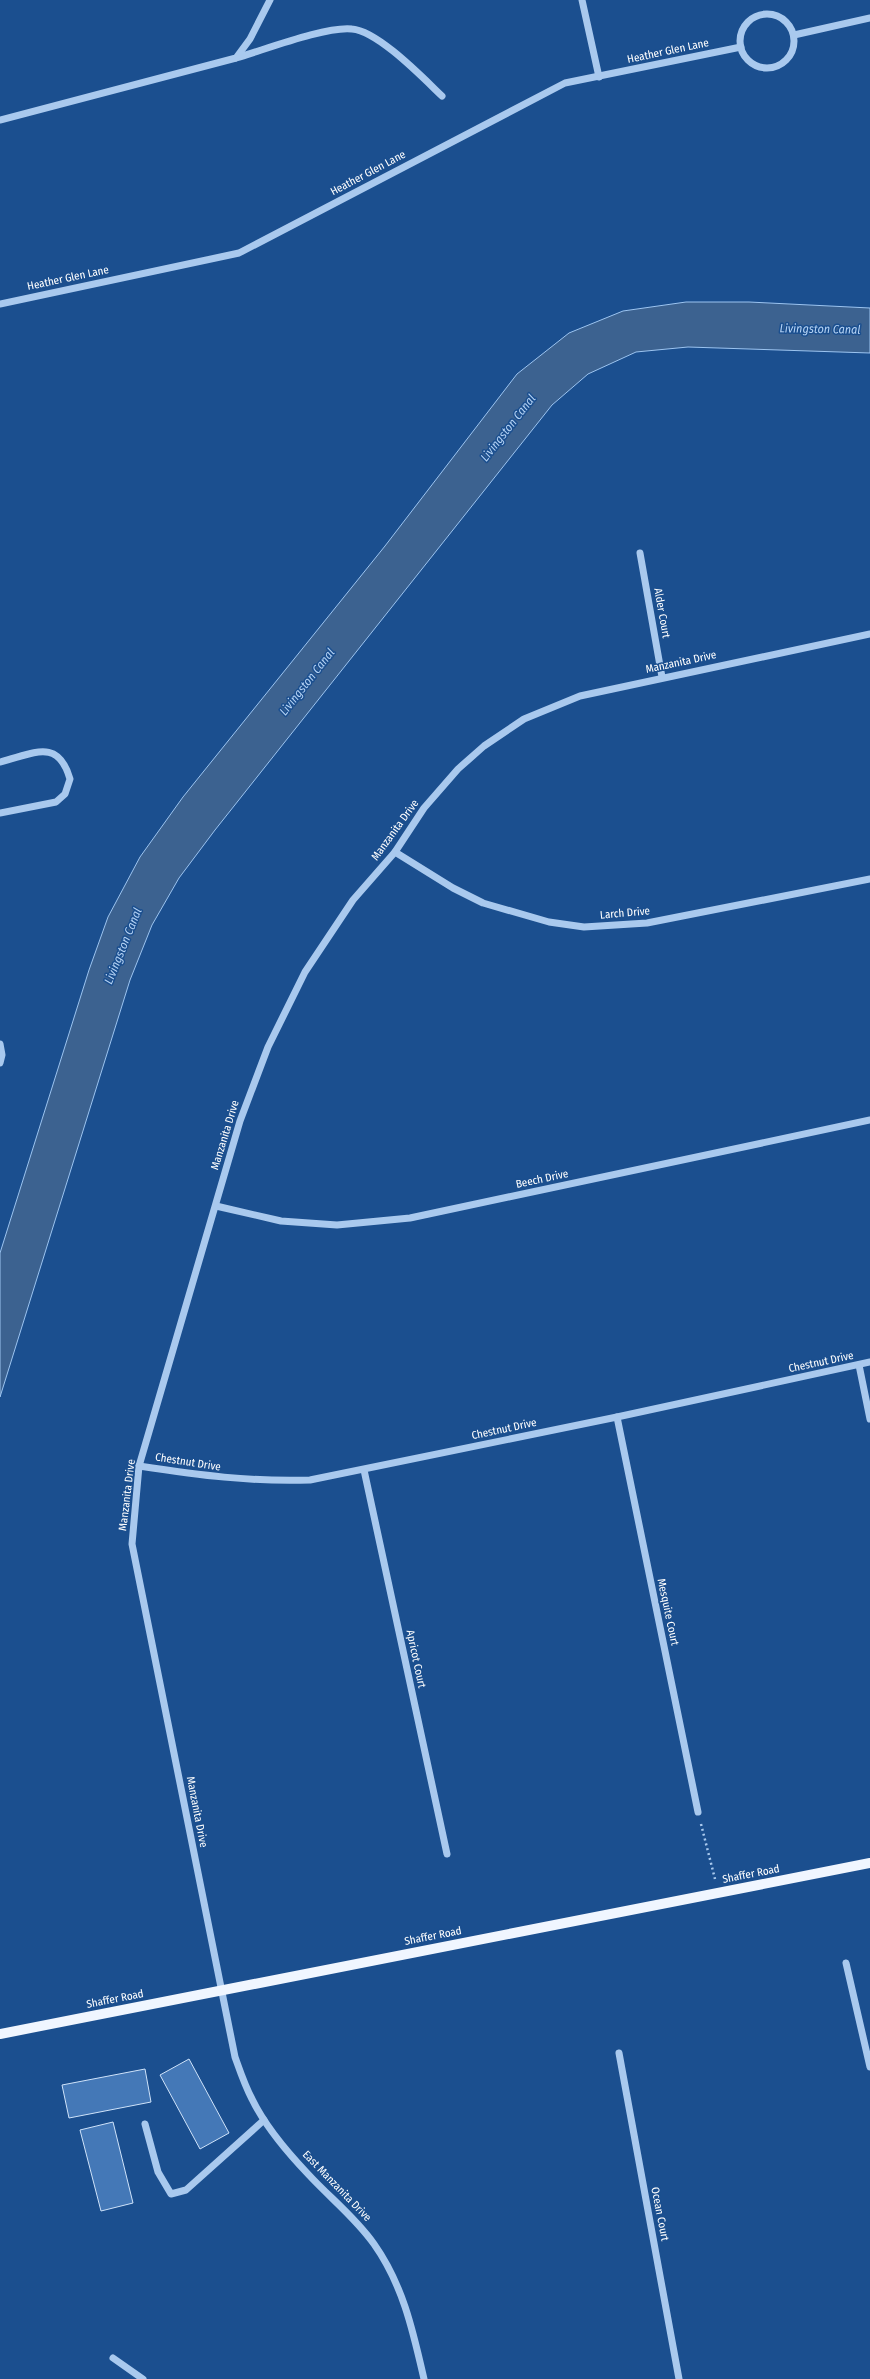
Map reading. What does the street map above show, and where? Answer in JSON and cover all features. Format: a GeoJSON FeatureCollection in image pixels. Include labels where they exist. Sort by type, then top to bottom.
{"type":"FeatureCollection","features":[{"type":"Feature","properties":{"kind":"main road","name":"Shaffer Road"},"geometry":{"type":"LineString","coordinates":[[0,2034],[870,1863]]}},
{"type":"Feature","properties":{"kind":"street"},"geometry":{"type":"LineString","coordinates":[[236,58],[250,39],[270,0]]}},
{"type":"Feature","properties":{"kind":"street"},"geometry":{"type":"LineString","coordinates":[[582,0],[599,76]]}},
{"type":"Feature","properties":{"kind":"street"},"geometry":{"type":"LineString","coordinates":[[764,15],[777,16],[784,20],[794,35],[794,48],[790,57],[778,66],[762,68],[750,63],[741,47],[742,32],[746,25],[754,18],[764,15]]}},
{"type":"Feature","properties":{"kind":"street"},"geometry":{"type":"LineString","coordinates":[[794,35],[870,18]]}},
{"type":"Feature","properties":{"kind":"street"},"geometry":{"type":"LineString","coordinates":[[0,120],[236,58],[334,30],[353,28],[371,36],[398,55],[442,96]]}},
{"type":"Feature","properties":{"kind":"street","name":"Heather Glen Lane"},"geometry":{"type":"LineString","coordinates":[[0,304],[239,253],[565,83],[741,47]]}},
{"type":"Feature","properties":{"kind":"street","name":"Alder Court"},"geometry":{"type":"LineString","coordinates":[[640,553],[662,677]]}},
{"type":"Feature","properties":{"kind":"street","name":"Manzanita Drive"},"geometry":{"type":"LineString","coordinates":[[222,1990],[132,1544],[139,1466],[240,1121],[268,1047],[298,986],[328,936],[353,900],[395,852],[424,808],[458,769],[484,746],[524,719],[580,696],[662,677],[870,634]]}},
{"type":"Feature","properties":{"kind":"street"},"geometry":{"type":"LineString","coordinates":[[0,762],[42,752],[54,752],[61,758],[70,779],[65,794],[56,802],[0,813]]}},
{"type":"Feature","properties":{"kind":"street","name":"Larch Drive"},"geometry":{"type":"LineString","coordinates":[[395,852],[453,888],[483,903],[549,922],[584,927],[647,923],[870,879]]}},
{"type":"Feature","properties":{"kind":"street"},"geometry":{"type":"LineString","coordinates":[[0,1044],[2,1055],[0,1063]]}},
{"type":"Feature","properties":{"kind":"street","name":"Beech Drive"},"geometry":{"type":"LineString","coordinates":[[216,1206],[281,1221],[337,1225],[410,1218],[870,1120]]}},
{"type":"Feature","properties":{"kind":"street","name":"Chestnut Drive"},"geometry":{"type":"LineString","coordinates":[[139,1466],[224,1479],[267,1482],[310,1480],[617,1417],[870,1362]]}},
{"type":"Feature","properties":{"kind":"street"},"geometry":{"type":"LineString","coordinates":[[859,1365],[870,1419]]}},
{"type":"Feature","properties":{"kind":"street","name":"Mesquite Court"},"geometry":{"type":"LineString","coordinates":[[617,1417],[698,1812]]}},
{"type":"Feature","properties":{"kind":"street","name":"Apricot Court"},"geometry":{"type":"LineString","coordinates":[[364,1470],[447,1854]]}},
{"type":"Feature","properties":{"kind":"street"},"geometry":{"type":"LineString","coordinates":[[846,1963],[870,2067]]}},
{"type":"Feature","properties":{"kind":"street","name":"East Manzanita Drive"},"geometry":{"type":"LineString","coordinates":[[222,1990],[235,2057],[251,2099],[264,2120],[308,2174],[351,2214],[374,2244],[401,2292],[410,2318],[424,2379]]}},
{"type":"Feature","properties":{"kind":"street","name":"Ocean Court"},"geometry":{"type":"LineString","coordinates":[[619,2053],[679,2379]]}},
{"type":"Feature","properties":{"kind":"street"},"geometry":{"type":"LineString","coordinates":[[145,2124],[158,2172],[170,2194],[186,2190],[264,2120]]}},
{"type":"Feature","properties":{"kind":"street"},"geometry":{"type":"LineString","coordinates":[[113,2358],[143,2379]]}},
{"type":"Feature","properties":{"kind":"path"},"geometry":{"type":"LineString","coordinates":[[698,1812],[719,1893]]}},
{"type":"Feature","properties":{"kind":"water","name":"Livingston Canal"},"geometry":{"type":"Polygon","coordinates":[[[686,302],[749,302],[870,308],[870,353],[688,347],[636,352],[588,374],[552,405],[215,830],[179,878],[152,925],[130,980],[0,1397],[0,1253],[89,970],[108,917],[140,857],[183,797],[385,546],[517,374],[569,333],[623,311],[686,302]]]}},
{"type":"Feature","properties":{"kind":"building"},"geometry":{"type":"Polygon","coordinates":[[[189,2059],[229,2133],[200,2149],[160,2075],[189,2059]]]}},
{"type":"Feature","properties":{"kind":"building"},"geometry":{"type":"Polygon","coordinates":[[[145,2069],[151,2102],[69,2118],[62,2085],[145,2069]]]}},
{"type":"Feature","properties":{"kind":"building"},"geometry":{"type":"Polygon","coordinates":[[[113,2122],[133,2203],[101,2211],[80,2130],[113,2122]]]}}]}
